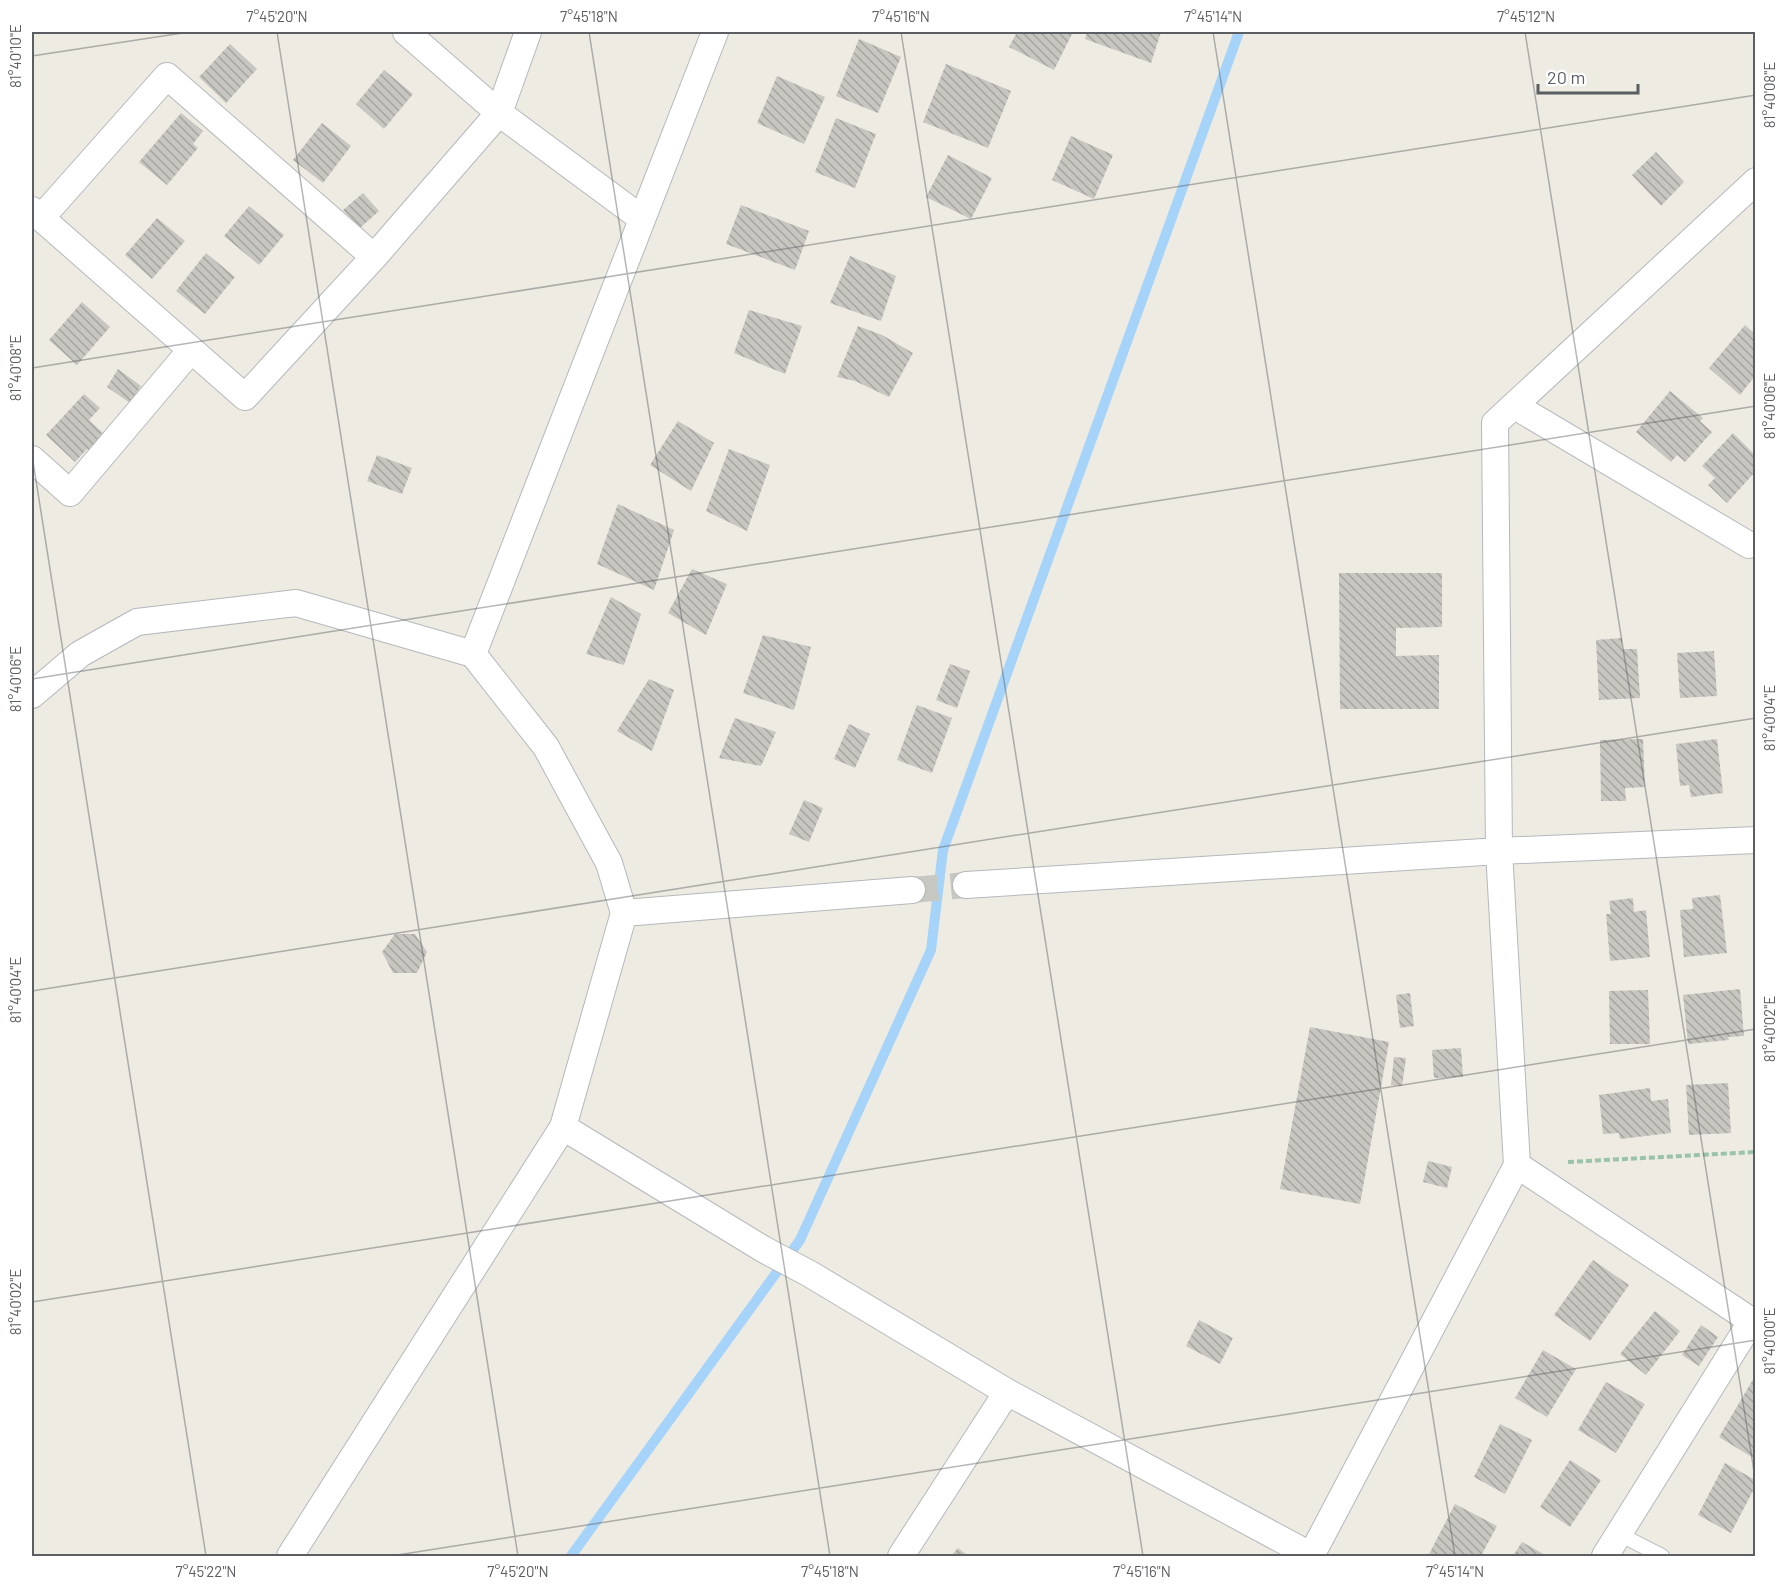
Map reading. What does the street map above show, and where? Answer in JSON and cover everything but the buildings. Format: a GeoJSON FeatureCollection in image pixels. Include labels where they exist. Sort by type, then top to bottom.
{"type":"FeatureCollection","features":[{"type":"Feature","properties":{"kind":"street"},"geometry":{"type":"LineString","coordinates":[[406,32],[500,113],[641,218]]}},
{"type":"Feature","properties":{"kind":"street"},"geometry":{"type":"LineString","coordinates":[[374,257],[166,76],[36,214],[245,397],[374,257],[500,113],[528,32]]}},
{"type":"Feature","properties":{"kind":"street"},"geometry":{"type":"LineString","coordinates":[[473,654],[715,32]]}},
{"type":"Feature","properties":{"kind":"street"},"geometry":{"type":"LineString","coordinates":[[563,1126],[763,1249],[810,1274],[1006,1392],[1311,1556],[1517,1165],[1499,851],[1496,423],[1755,181]]}},
{"type":"Feature","properties":{"kind":"street"},"geometry":{"type":"LineString","coordinates":[[32,459],[70,493],[191,350]]}},
{"type":"Feature","properties":{"kind":"street"},"geometry":{"type":"LineString","coordinates":[[1515,406],[1753,549]]}},
{"type":"Feature","properties":{"kind":"street"},"geometry":{"type":"LineString","coordinates":[[32,693],[80,654],[137,622],[296,603],[473,654],[546,747],[609,863],[624,914],[563,1126],[290,1557]]}},
{"type":"Feature","properties":{"kind":"street"},"geometry":{"type":"LineString","coordinates":[[966,885],[1499,851],[1755,840]]}},
{"type":"Feature","properties":{"kind":"street"},"geometry":{"type":"LineString","coordinates":[[624,914],[912,890]]}},
{"type":"Feature","properties":{"kind":"street"},"geometry":{"type":"LineString","coordinates":[[1517,1165],[1753,1323],[1605,1557]]}},
{"type":"Feature","properties":{"kind":"street"},"geometry":{"type":"LineString","coordinates":[[901,1557],[1006,1392]]}},
{"type":"Feature","properties":{"kind":"lane"},"geometry":{"type":"LineString","coordinates":[[1619,1534],[1662,1557]]}},
{"type":"Feature","properties":{"kind":"path"},"geometry":{"type":"LineString","coordinates":[[1565,1162],[1755,1152]]}},
{"type":"Feature","properties":{"kind":"waterway"},"geometry":{"type":"LineString","coordinates":[[571,1556],[800,1240],[931,950],[943,850],[1239,32]]}},
{"type":"Feature","properties":{"kind":"tunnel"},"geometry":{"type":"LineString","coordinates":[[912,890],[966,885]]}}]}
